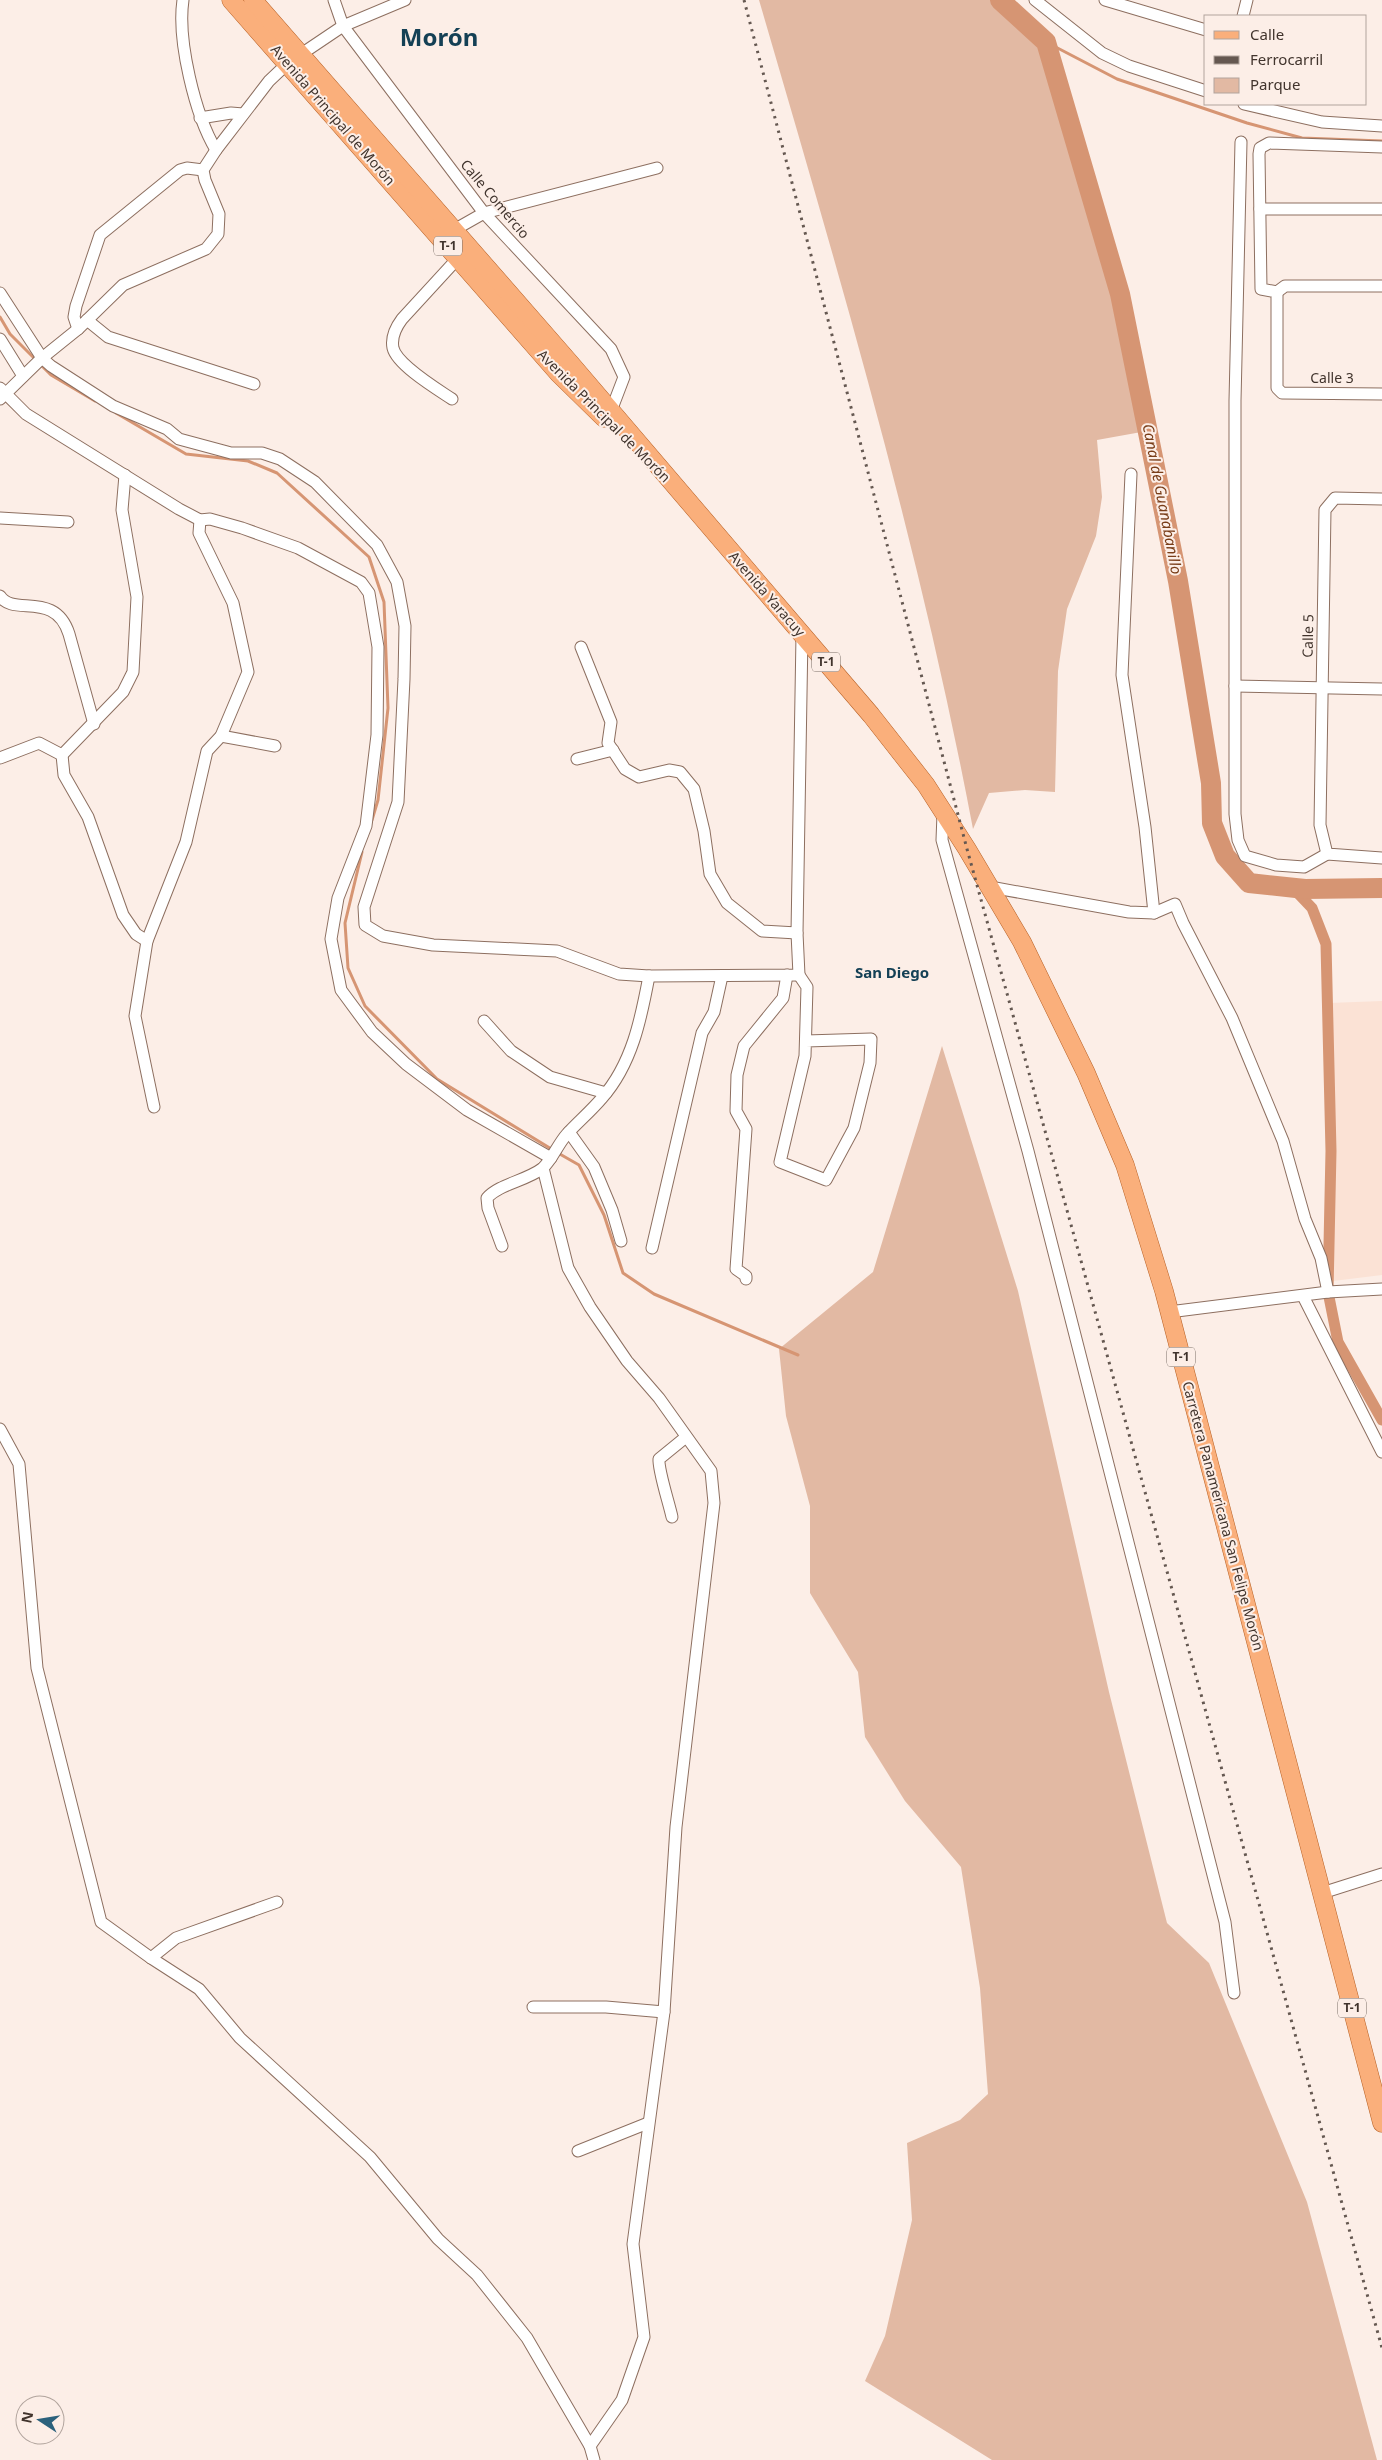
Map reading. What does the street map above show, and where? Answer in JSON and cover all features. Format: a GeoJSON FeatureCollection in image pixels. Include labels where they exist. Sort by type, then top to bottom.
{"type":"FeatureCollection","features":[{"type":"Feature","properties":{"kind":"main road","name":"Avenida Principal de Morón"},"geometry":{"type":"LineString","coordinates":[[231,0],[294,58],[454,230],[673,485]]}},
{"type":"Feature","properties":{"kind":"main road","name":"Avenida Principal de Morón"},"geometry":{"type":"LineString","coordinates":[[254,0],[294,58],[458,258],[559,374],[673,485]]}},
{"type":"Feature","properties":{"kind":"main road","name":"Avenida Yaracuy"},"geometry":{"type":"LineString","coordinates":[[673,485],[871,715],[926,785],[967,849]]}},
{"type":"Feature","properties":{"kind":"main road","name":"Carretera Panamericana San Felipe Morón"},"geometry":{"type":"LineString","coordinates":[[967,849],[1022,942],[1086,1073],[1125,1165],[1169,1312],[1382,2123]]}},
{"type":"Feature","properties":{"kind":"street"},"geometry":{"type":"LineString","coordinates":[[183,0],[183,28],[190,83],[200,118],[216,150]]}},
{"type":"Feature","properties":{"kind":"street","name":"Calle Comercio"},"geometry":{"type":"LineString","coordinates":[[334,0],[343,26],[484,213],[611,349],[624,377],[611,411]]}},
{"type":"Feature","properties":{"kind":"street"},"geometry":{"type":"LineString","coordinates":[[405,0],[343,26],[294,58],[269,81],[203,170],[205,180],[219,214],[218,234],[206,250],[123,285],[78,329],[2,393],[26,414],[200,520],[210,519],[298,548],[361,582],[370,593],[378,647],[377,735],[366,826],[338,898],[331,939],[341,990],[372,1032],[406,1064],[466,1110],[552,1156]]}},
{"type":"Feature","properties":{"kind":"street"},"geometry":{"type":"LineString","coordinates":[[1036,0],[1102,53],[1130,66],[1204,90]]}},
{"type":"Feature","properties":{"kind":"street"},"geometry":{"type":"LineString","coordinates":[[1105,0],[1204,29]]}},
{"type":"Feature","properties":{"kind":"street"},"geometry":{"type":"LineString","coordinates":[[1243,15],[1247,0]]}},
{"type":"Feature","properties":{"kind":"street"},"geometry":{"type":"LineString","coordinates":[[1248,105],[1322,122],[1382,126]]}},
{"type":"Feature","properties":{"kind":"street"},"geometry":{"type":"LineString","coordinates":[[200,118],[232,113],[243,114]]}},
{"type":"Feature","properties":{"kind":"street"},"geometry":{"type":"LineString","coordinates":[[1241,142],[1234,401],[1235,814],[1238,840],[1245,856],[1276,866],[1304,867],[1326,854],[1382,858]]}},
{"type":"Feature","properties":{"kind":"street"},"geometry":{"type":"LineString","coordinates":[[1382,147],[1269,143],[1264,145],[1258,154],[1260,289],[1277,292],[1285,286],[1382,286]]}},
{"type":"Feature","properties":{"kind":"street"},"geometry":{"type":"LineString","coordinates":[[78,329],[74,317],[76,306],[100,235],[180,170],[187,168],[203,170]]}},
{"type":"Feature","properties":{"kind":"street"},"geometry":{"type":"LineString","coordinates":[[454,230],[484,213],[656,168]]}},
{"type":"Feature","properties":{"kind":"street"},"geometry":{"type":"LineString","coordinates":[[1260,209],[1382,209]]}},
{"type":"Feature","properties":{"kind":"street"},"geometry":{"type":"LineString","coordinates":[[452,399],[425,380],[398,357],[392,343],[396,329],[402,319],[458,258]]}},
{"type":"Feature","properties":{"kind":"street","name":"Calle 3"},"geometry":{"type":"LineString","coordinates":[[1277,292],[1278,388],[1282,393],[1382,394]]}},
{"type":"Feature","properties":{"kind":"street"},"geometry":{"type":"LineString","coordinates":[[0,294],[40,360],[113,406],[167,429],[179,439],[231,453],[262,453],[280,459],[315,482],[377,545],[397,582],[405,626],[404,678],[398,802],[364,907],[365,925],[383,936],[433,945],[557,951],[619,974],[649,976],[799,975]]}},
{"type":"Feature","properties":{"kind":"street"},"geometry":{"type":"LineString","coordinates":[[87,320],[108,337],[254,384]]}},
{"type":"Feature","properties":{"kind":"street"},"geometry":{"type":"LineString","coordinates":[[0,339],[23,376]]}},
{"type":"Feature","properties":{"kind":"street"},"geometry":{"type":"LineString","coordinates":[[1131,474],[1122,675],[1145,827],[1154,913]]}},
{"type":"Feature","properties":{"kind":"street"},"geometry":{"type":"LineString","coordinates":[[62,755],[123,692],[133,672],[137,597],[123,518],[125,475]]}},
{"type":"Feature","properties":{"kind":"street","name":"Calle 5"},"geometry":{"type":"LineString","coordinates":[[1326,854],[1320,825],[1324,510],[1335,498],[1382,499]]}},
{"type":"Feature","properties":{"kind":"street"},"geometry":{"type":"LineString","coordinates":[[0,518],[68,522]]}},
{"type":"Feature","properties":{"kind":"street"},"geometry":{"type":"LineString","coordinates":[[154,1107],[135,1016],[147,942],[186,842],[207,750],[221,736],[248,672],[233,602],[199,533],[200,520]]}},
{"type":"Feature","properties":{"kind":"street"},"geometry":{"type":"LineString","coordinates":[[0,596],[7,603],[45,608],[63,620],[70,634],[94,724]]}},
{"type":"Feature","properties":{"kind":"street"},"geometry":{"type":"LineString","coordinates":[[802,635],[797,933],[799,975],[808,987],[806,1041],[805,1056],[780,1162],[826,1180],[854,1128],[870,1062],[871,1039],[806,1041]]}},
{"type":"Feature","properties":{"kind":"street"},"geometry":{"type":"LineString","coordinates":[[581,647],[611,722],[608,743],[625,769],[639,777],[669,770],[680,772],[694,789],[704,831],[710,874],[727,903],[762,931],[797,933]]}},
{"type":"Feature","properties":{"kind":"street"},"geometry":{"type":"LineString","coordinates":[[1235,686],[1382,689]]}},
{"type":"Feature","properties":{"kind":"street"},"geometry":{"type":"LineString","coordinates":[[221,736],[275,746]]}},
{"type":"Feature","properties":{"kind":"street"},"geometry":{"type":"LineString","coordinates":[[0,758],[38,743],[62,755]]}},
{"type":"Feature","properties":{"kind":"street"},"geometry":{"type":"LineString","coordinates":[[577,759],[612,750]]}},
{"type":"Feature","properties":{"kind":"street"},"geometry":{"type":"LineString","coordinates":[[62,755],[64,775],[88,817],[123,915],[136,934],[147,942]]}},
{"type":"Feature","properties":{"kind":"street"},"geometry":{"type":"LineString","coordinates":[[943,811],[942,840],[1028,1151],[1224,1922],[1234,1993]]}},
{"type":"Feature","properties":{"kind":"street"},"geometry":{"type":"LineString","coordinates":[[990,887],[1129,912],[1154,913],[1175,904],[1182,924],[1232,1018],[1283,1142],[1305,1219],[1321,1258],[1328,1292]]}},
{"type":"Feature","properties":{"kind":"street"},"geometry":{"type":"LineString","coordinates":[[502,1246],[487,1198],[493,1191],[520,1182],[542,1168],[566,1135],[606,1092],[625,1063],[642,1017],[649,976]]}},
{"type":"Feature","properties":{"kind":"street"},"geometry":{"type":"LineString","coordinates":[[652,1248],[702,1033],[714,1012],[722,976]]}},
{"type":"Feature","properties":{"kind":"street"},"geometry":{"type":"LineString","coordinates":[[746,1280],[746,1276],[736,1269],[746,1129],[736,1111],[737,1075],[744,1046],[783,998],[787,976]]}},
{"type":"Feature","properties":{"kind":"street"},"geometry":{"type":"LineString","coordinates":[[484,1021],[512,1051],[550,1077],[606,1092]]}},
{"type":"Feature","properties":{"kind":"street"},"geometry":{"type":"LineString","coordinates":[[566,1135],[594,1167],[612,1210],[621,1241]]}},
{"type":"Feature","properties":{"kind":"street"},"geometry":{"type":"LineString","coordinates":[[542,1168],[568,1268],[590,1307],[622,1353],[659,1398],[711,1471],[714,1504],[676,1827],[664,2012],[633,2244],[644,2337],[622,2400],[590,2446]]}},
{"type":"Feature","properties":{"kind":"street"},"geometry":{"type":"LineString","coordinates":[[1169,1312],[1328,1292],[1382,1289]]}},
{"type":"Feature","properties":{"kind":"street"},"geometry":{"type":"LineString","coordinates":[[1303,1296],[1382,1452]]}},
{"type":"Feature","properties":{"kind":"street"},"geometry":{"type":"LineString","coordinates":[[0,1429],[19,1464],[37,1668],[101,1922],[199,1989],[240,2038],[370,2157],[438,2239],[477,2275],[527,2338],[590,2446],[594,2460]]}},
{"type":"Feature","properties":{"kind":"street"},"geometry":{"type":"LineString","coordinates":[[672,1517],[663,1476],[658,1466],[659,1459],[686,1437]]}},
{"type":"Feature","properties":{"kind":"street"},"geometry":{"type":"LineString","coordinates":[[1322,1893],[1382,1874]]}},
{"type":"Feature","properties":{"kind":"street"},"geometry":{"type":"LineString","coordinates":[[151,1958],[176,1938],[277,1902]]}},
{"type":"Feature","properties":{"kind":"street"},"geometry":{"type":"LineString","coordinates":[[533,2008],[606,2007],[664,2012]]}},
{"type":"Feature","properties":{"kind":"street"},"geometry":{"type":"LineString","coordinates":[[578,2151],[648,2123]]}},
{"type":"Feature","properties":{"kind":"shaded area"},"geometry":{"type":"Polygon","coordinates":[[[1382,1001],[1382,1275],[1333,1281],[1329,1003],[1382,1001]]]}},
{"type":"Feature","properties":{"kind":"green space"},"geometry":{"type":"Polygon","coordinates":[[[759,0],[1000,0],[1046,42],[1120,294],[1147,431],[1097,440],[1102,497],[1096,536],[1067,609],[1058,671],[1055,792],[1025,790],[989,793],[973,829],[952,724],[903,515],[848,309],[759,0]]]}},
{"type":"Feature","properties":{"kind":"green space"},"geometry":{"type":"Polygon","coordinates":[[[942,1046],[1018,1291],[1109,1692],[1167,1923],[1209,1963],[1307,2202],[1377,2460],[992,2460],[865,2381],[885,2336],[912,2220],[907,2143],[960,2120],[988,2094],[980,1988],[961,1867],[905,1801],[865,1737],[858,1672],[810,1593],[810,1506],[786,1416],[779,1349],[873,1272],[942,1046]]]}},
{"type":"Feature","properties":{"kind":"waterway","name":"Canal de Guanabanillo"},"geometry":{"type":"LineString","coordinates":[[1000,0],[1046,42],[1120,294],[1178,581],[1211,783],[1212,823],[1225,856],[1249,883],[1305,889],[1382,888]]}},
{"type":"Feature","properties":{"kind":"waterway"},"geometry":{"type":"LineString","coordinates":[[1046,42],[1117,79],[1247,123],[1302,138],[1382,141]]}},
{"type":"Feature","properties":{"kind":"waterway"},"geometry":{"type":"LineString","coordinates":[[0,317],[10,334],[36,360]]}},
{"type":"Feature","properties":{"kind":"waterway"},"geometry":{"type":"LineString","coordinates":[[40,364],[51,375],[95,401]]}},
{"type":"Feature","properties":{"kind":"waterway"},"geometry":{"type":"LineString","coordinates":[[116,413],[186,454],[248,461],[277,473],[369,557],[384,602],[388,708],[378,800],[372,820]]}},
{"type":"Feature","properties":{"kind":"waterway"},"geometry":{"type":"LineString","coordinates":[[362,852],[345,923],[348,968],[365,1006],[437,1079],[553,1150]]}},
{"type":"Feature","properties":{"kind":"waterway"},"geometry":{"type":"LineString","coordinates":[[1293,888],[1312,908],[1326,944],[1331,1151],[1328,1292],[1338,1342],[1382,1420]]}},
{"type":"Feature","properties":{"kind":"waterway"},"geometry":{"type":"LineString","coordinates":[[558,1153],[579,1165],[604,1215],[623,1273],[654,1294],[798,1355]]}},
{"type":"Feature","properties":{"kind":"railway"},"geometry":{"type":"LineString","coordinates":[[744,0],[967,849],[1382,2348]]}},
{"type":"Feature","properties":{"kind":"district","name":"Morón"},"geometry":{"type":"Point","coordinates":[439,38]}},
{"type":"Feature","properties":{"kind":"district","name":"San Diego"},"geometry":{"type":"Point","coordinates":[892,973]}}]}
